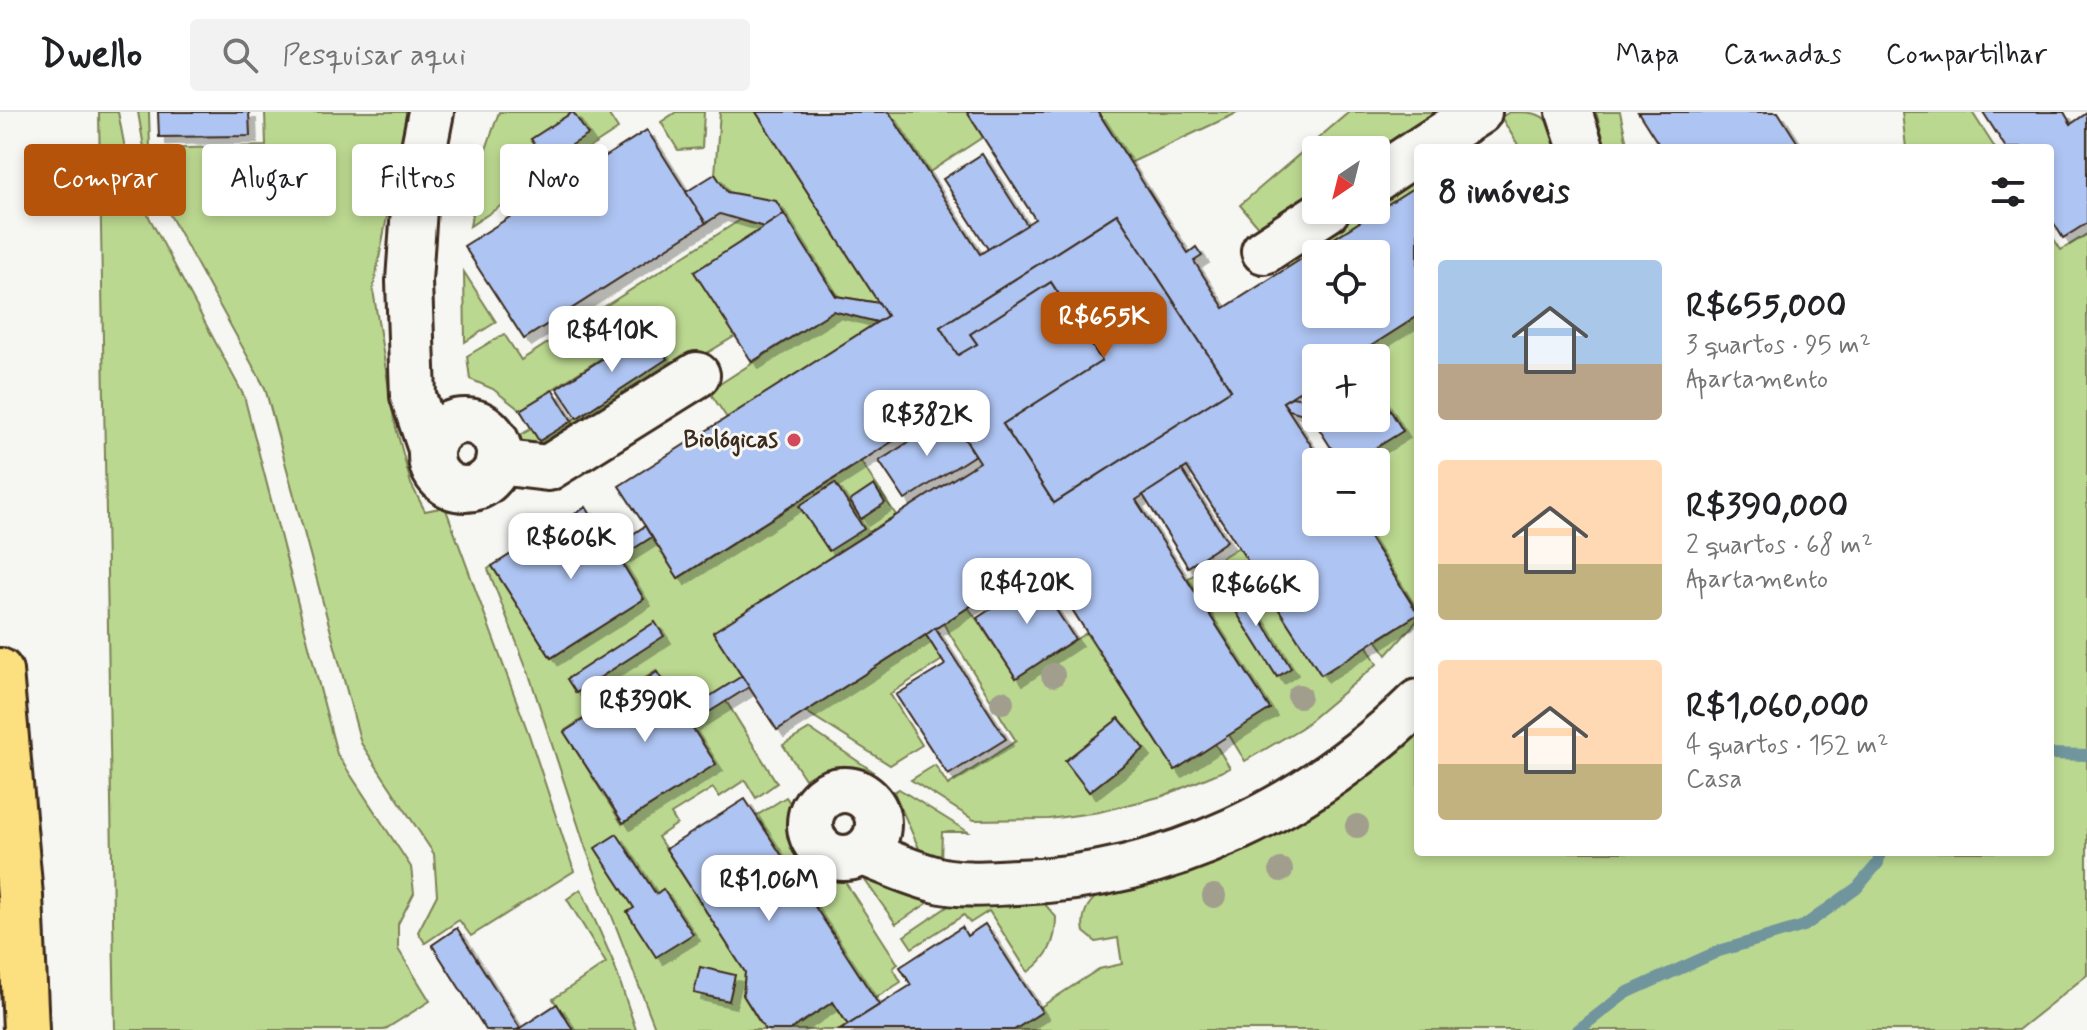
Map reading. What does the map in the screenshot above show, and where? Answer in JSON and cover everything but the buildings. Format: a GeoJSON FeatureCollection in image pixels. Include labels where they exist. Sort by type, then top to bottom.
{"type":"FeatureCollection","features":[{"type":"Feature","properties":{"kind":"highway"},"geometry":{"type":"LineString","coordinates":[[0,671],[20,896],[26,1030]]}},
{"type":"Feature","properties":{"kind":"lane"},"geometry":{"type":"LineString","coordinates":[[431,112],[415,194],[409,281],[413,396],[431,449],[446,427],[472,422],[493,436],[498,462],[548,468],[697,375]]}},
{"type":"Feature","properties":{"kind":"lane"},"geometry":{"type":"LineString","coordinates":[[1429,144],[1479,112]]}},
{"type":"Feature","properties":{"kind":"lane"},"geometry":{"type":"LineString","coordinates":[[1569,112],[1580,144]]}},
{"type":"Feature","properties":{"kind":"lane"},"geometry":{"type":"LineString","coordinates":[[1390,170],[1414,154]]}},
{"type":"Feature","properties":{"kind":"lane"},"geometry":{"type":"LineString","coordinates":[[1264,251],[1305,224]]}},
{"type":"Feature","properties":{"kind":"lane"},"geometry":{"type":"LineString","coordinates":[[864,853],[940,881],[972,884],[1062,881],[1183,852],[1258,820],[1305,793],[1380,739],[1414,706]]}},
{"type":"Feature","properties":{"kind":"green space"},"geometry":{"type":"Polygon","coordinates":[[[99,112],[118,112],[124,144],[100,144],[99,112]]]}},
{"type":"Feature","properties":{"kind":"green space"},"geometry":{"type":"Polygon","coordinates":[[[138,112],[149,112],[150,144],[143,144],[138,112]]]}},
{"type":"Feature","properties":{"kind":"green space"},"geometry":{"type":"Polygon","coordinates":[[[265,112],[407,112],[401,144],[352,144],[352,216],[387,216],[373,290],[394,420],[411,484],[425,511],[445,507],[529,735],[574,871],[471,936],[459,920],[425,943],[418,932],[437,895],[434,854],[361,743],[265,388],[170,216],[186,216],[186,148],[202,148],[202,216],[336,216],[336,144],[266,144],[265,112]]]}},
{"type":"Feature","properties":{"kind":"green space"},"geometry":{"type":"Polygon","coordinates":[[[499,112],[607,112],[618,129],[595,144],[500,144],[500,206],[470,226],[472,216],[484,216],[484,155],[499,112]]]}},
{"type":"Feature","properties":{"kind":"green space"},"geometry":{"type":"Polygon","coordinates":[[[676,112],[704,112],[702,148],[678,150],[661,122],[676,112]]]}},
{"type":"Feature","properties":{"kind":"green space"},"geometry":{"type":"Polygon","coordinates":[[[720,112],[756,112],[879,303],[836,296],[776,202],[727,192],[715,174],[720,112]]]}},
{"type":"Feature","properties":{"kind":"green space"},"geometry":{"type":"Polygon","coordinates":[[[889,112],[967,112],[983,137],[928,173],[889,112]]]}},
{"type":"Feature","properties":{"kind":"green space"},"geometry":{"type":"Polygon","coordinates":[[[1098,112],[1239,112],[1130,163],[1098,112]]]}},
{"type":"Feature","properties":{"kind":"green space"},"geometry":{"type":"Polygon","coordinates":[[[1349,112],[1454,112],[1390,152],[1390,136],[1321,136],[1349,112]]]}},
{"type":"Feature","properties":{"kind":"green space"},"geometry":{"type":"Polygon","coordinates":[[[1510,112],[1538,115],[1548,122],[1557,144],[1518,144],[1501,117],[1510,112]]]}},
{"type":"Feature","properties":{"kind":"green space"},"geometry":{"type":"Polygon","coordinates":[[[1596,112],[1620,112],[1627,144],[1605,144],[1596,112]]]}},
{"type":"Feature","properties":{"kind":"green space"},"geometry":{"type":"Polygon","coordinates":[[[1902,112],[1972,112],[1992,144],[1906,144],[1902,112]]]}},
{"type":"Feature","properties":{"kind":"green space"},"geometry":{"type":"Polygon","coordinates":[[[1302,152],[1302,208],[1263,233],[1240,205],[1302,152]]]}},
{"type":"Feature","properties":{"kind":"green space"},"geometry":{"type":"Polygon","coordinates":[[[1414,172],[1414,188],[1390,203],[1390,187],[1414,172]]]}},
{"type":"Feature","properties":{"kind":"green space"},"geometry":{"type":"Polygon","coordinates":[[[101,216],[148,216],[244,396],[337,754],[411,867],[414,893],[398,924],[398,949],[430,1001],[384,1030],[115,1030],[101,216]]]}},
{"type":"Feature","properties":{"kind":"green space"},"geometry":{"type":"Polygon","coordinates":[[[740,220],[764,227],[735,336],[547,450],[525,449],[520,435],[531,429],[540,441],[667,358],[647,329],[520,410],[493,389],[470,379],[467,356],[504,334],[521,360],[740,220]]]}},
{"type":"Feature","properties":{"kind":"green space"},"geometry":{"type":"Polygon","coordinates":[[[1332,224],[1357,224],[1332,240],[1307,240],[1332,224]]]}},
{"type":"Feature","properties":{"kind":"green space"},"geometry":{"type":"Polygon","coordinates":[[[2087,234],[2087,975],[2018,1030],[1014,1030],[1042,1012],[1039,1008],[1099,969],[1122,964],[1118,938],[1096,942],[1084,932],[1083,921],[1094,898],[1119,887],[1189,871],[1252,844],[1339,794],[1414,733],[1414,856],[2054,856],[2054,239],[2061,250],[2087,234]]]}},
{"type":"Feature","properties":{"kind":"green space"},"geometry":{"type":"Polygon","coordinates":[[[1302,243],[1302,259],[1288,268],[1280,257],[1302,243]]]}},
{"type":"Feature","properties":{"kind":"green space"},"geometry":{"type":"Polygon","coordinates":[[[464,272],[496,322],[465,342],[464,272]]]}},
{"type":"Feature","properties":{"kind":"green space"},"geometry":{"type":"Polygon","coordinates":[[[833,311],[877,322],[727,418],[709,391],[833,311]]]}},
{"type":"Feature","properties":{"kind":"green space"},"geometry":{"type":"Polygon","coordinates":[[[1414,319],[1414,606],[1369,536],[1390,536],[1390,448],[1376,448],[1403,431],[1390,410],[1390,344],[1373,344],[1414,319]]]}},
{"type":"Feature","properties":{"kind":"green space"},"geometry":{"type":"Polygon","coordinates":[[[861,462],[896,515],[714,632],[742,676],[683,713],[656,671],[564,731],[622,824],[716,764],[690,724],[726,701],[777,783],[756,798],[745,780],[719,797],[713,788],[671,814],[677,824],[658,837],[745,972],[743,995],[758,1020],[768,1020],[773,1030],[656,1030],[586,849],[529,674],[488,569],[492,566],[551,658],[644,599],[619,558],[652,537],[679,578],[861,462]]]}},
{"type":"Feature","properties":{"kind":"green space"},"geometry":{"type":"Polygon","coordinates":[[[1239,547],[1321,675],[1367,646],[1377,664],[1301,728],[1245,761],[1229,735],[1270,709],[1187,579],[1239,547]]]}},
{"type":"Feature","properties":{"kind":"green space"},"geometry":{"type":"Polygon","coordinates":[[[968,607],[1016,677],[1086,633],[1175,769],[1215,744],[1230,768],[1163,796],[1099,812],[1049,819],[974,820],[911,780],[935,765],[948,785],[1016,741],[943,623],[968,607]]]}},
{"type":"Feature","properties":{"kind":"green space"},"geometry":{"type":"Polygon","coordinates":[[[1414,617],[1414,624],[1387,655],[1377,641],[1414,617]]]}},
{"type":"Feature","properties":{"kind":"green space"},"geometry":{"type":"Polygon","coordinates":[[[926,635],[942,660],[890,694],[922,745],[890,765],[805,711],[926,635]]]}},
{"type":"Feature","properties":{"kind":"green space"},"geometry":{"type":"Polygon","coordinates":[[[810,729],[874,772],[838,766],[805,779],[783,745],[810,729]]]}},
{"type":"Feature","properties":{"kind":"green space"},"geometry":{"type":"Polygon","coordinates":[[[899,789],[968,832],[942,832],[941,862],[921,853],[894,792],[899,789]]]}},
{"type":"Feature","properties":{"kind":"green space"},"geometry":{"type":"Polygon","coordinates":[[[786,797],[798,815],[795,828],[808,856],[820,867],[840,874],[898,964],[893,968],[901,982],[874,999],[756,816],[786,797]]]}},
{"type":"Feature","properties":{"kind":"green space"},"geometry":{"type":"Polygon","coordinates":[[[864,879],[912,896],[934,899],[896,924],[864,879]]]}},
{"type":"Feature","properties":{"kind":"green space"},"geometry":{"type":"Polygon","coordinates":[[[581,889],[613,961],[636,1030],[573,1030],[553,999],[606,963],[567,899],[581,889]]]}},
{"type":"Feature","properties":{"kind":"green space"},"geometry":{"type":"Polygon","coordinates":[[[953,903],[974,906],[1044,903],[1056,917],[1050,949],[1028,972],[989,911],[970,923],[964,915],[912,948],[904,936],[953,903]]]}},
{"type":"Feature","properties":{"kind":"green space"},"geometry":{"type":"Polygon","coordinates":[[[833,1002],[848,1025],[840,1030],[790,1030],[833,1002]]]}},
{"type":"Feature","properties":{"kind":"waterway"},"geometry":{"type":"LineString","coordinates":[[2054,754],[2087,755]]}},
{"type":"Feature","properties":{"kind":"waterway"},"geometry":{"type":"LineString","coordinates":[[1578,1030],[1626,993],[1719,951],[1804,926],[1857,888],[1878,863],[1879,856]]}},
{"type":"Feature","properties":{"kind":"place","name":"Biológicas"},"geometry":{"type":"Point","coordinates":[794,440]}}]}
